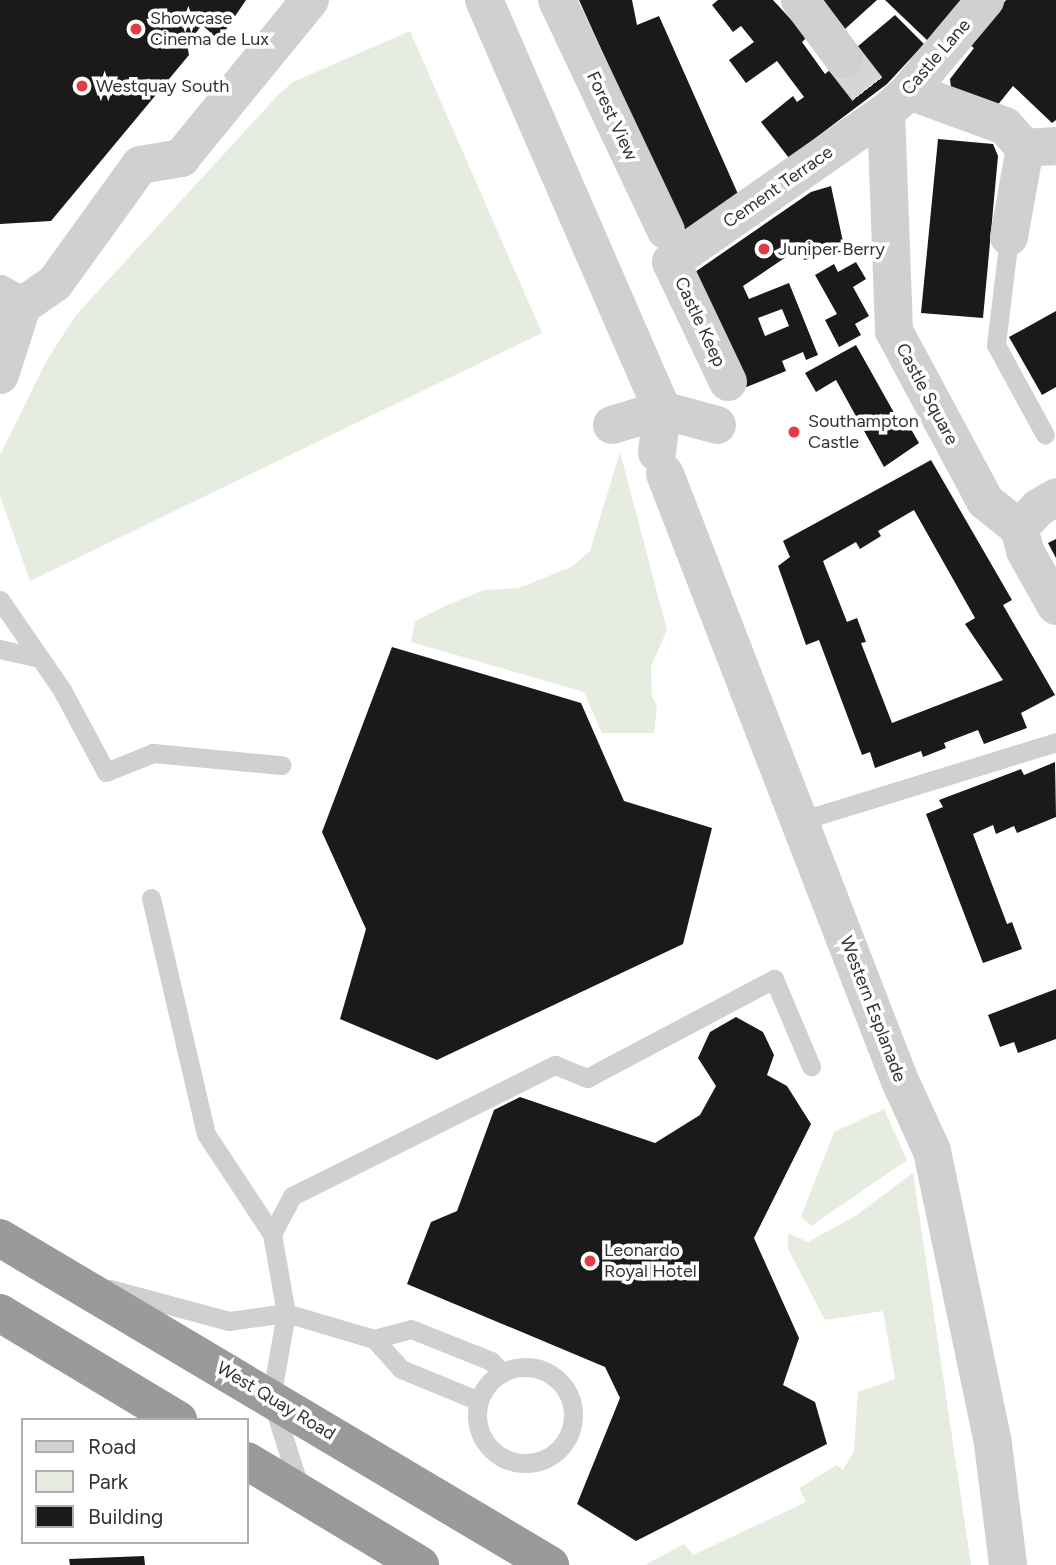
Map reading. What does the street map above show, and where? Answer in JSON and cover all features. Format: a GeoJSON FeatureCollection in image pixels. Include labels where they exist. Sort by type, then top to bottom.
{"type":"FeatureCollection","features":[{"type":"Feature","properties":{"kind":"highway","name":"West Quay Road"},"geometry":{"type":"LineString","coordinates":[[0,1238],[550,1565]]}},
{"type":"Feature","properties":{"kind":"highway"},"geometry":{"type":"LineString","coordinates":[[0,1313],[175,1418]]}},
{"type":"Feature","properties":{"kind":"highway"},"geometry":{"type":"LineString","coordinates":[[248,1462],[420,1565]]}},
{"type":"Feature","properties":{"kind":"street"},"geometry":{"type":"LineString","coordinates":[[0,374],[11,300],[55,283],[140,165],[181,158],[310,0]]}},
{"type":"Feature","properties":{"kind":"street"},"geometry":{"type":"LineString","coordinates":[[484,0],[662,410]]}},
{"type":"Feature","properties":{"kind":"street","name":"Forest View"},"geometry":{"type":"LineString","coordinates":[[557,0],[669,246]]}},
{"type":"Feature","properties":{"kind":"street"},"geometry":{"type":"LineString","coordinates":[[800,0],[845,59]]}},
{"type":"Feature","properties":{"kind":"street","name":"Castle Lane"},"geometry":{"type":"LineString","coordinates":[[889,99],[985,0]]}},
{"type":"Feature","properties":{"kind":"street"},"geometry":{"type":"LineString","coordinates":[[889,99],[1005,126],[1041,147],[1009,237]]}},
{"type":"Feature","properties":{"kind":"street","name":"Cement Terrace"},"geometry":{"type":"LineString","coordinates":[[669,246],[889,99]]}},
{"type":"Feature","properties":{"kind":"street","name":"Castle Square"},"geometry":{"type":"LineString","coordinates":[[889,99],[894,331],[985,501],[1019,528]]}},
{"type":"Feature","properties":{"kind":"street","name":"Castle Keep"},"geometry":{"type":"LineString","coordinates":[[669,246],[728,382]]}},
{"type":"Feature","properties":{"kind":"street"},"geometry":{"type":"LineString","coordinates":[[612,425],[662,410],[717,425]]}},
{"type":"Feature","properties":{"kind":"street","name":"Western Esplanade"},"geometry":{"type":"LineString","coordinates":[[662,410],[661,463],[803,820],[900,1081],[932,1152],[993,1444],[1008,1565]]}},
{"type":"Feature","properties":{"kind":"street"},"geometry":{"type":"LineString","coordinates":[[1056,498],[1038,508],[1019,528],[1025,551],[1056,606]]}},
{"type":"Feature","properties":{"kind":"lane"},"geometry":{"type":"LineString","coordinates":[[1009,237],[996,345],[1045,435]]}},
{"type":"Feature","properties":{"kind":"lane"},"geometry":{"type":"LineString","coordinates":[[0,600],[35,657],[62,690],[106,772],[152,753],[281,765]]}},
{"type":"Feature","properties":{"kind":"lane"},"geometry":{"type":"LineString","coordinates":[[0,649],[35,657]]}},
{"type":"Feature","properties":{"kind":"lane"},"geometry":{"type":"LineString","coordinates":[[803,820],[1056,742]]}},
{"type":"Feature","properties":{"kind":"lane"},"geometry":{"type":"LineString","coordinates":[[151,898],[163,936],[206,1134],[272,1234],[286,1313],[271,1398],[302,1494]]}},
{"type":"Feature","properties":{"kind":"lane"},"geometry":{"type":"LineString","coordinates":[[272,1234],[292,1196],[555,1065],[587,1078],[774,979],[811,1066]]}},
{"type":"Feature","properties":{"kind":"lane"},"geometry":{"type":"LineString","coordinates":[[65,1278],[229,1321],[286,1313],[374,1339],[401,1368],[479,1401]]}},
{"type":"Feature","properties":{"kind":"lane"},"geometry":{"type":"LineString","coordinates":[[374,1339],[411,1329],[491,1362],[502,1373]]}},
{"type":"Feature","properties":{"kind":"lane"},"geometry":{"type":"LineString","coordinates":[[534,1368],[562,1384],[573,1415],[562,1446],[534,1463],[502,1457],[478,1427],[479,1401],[502,1373],[534,1368]]}},
{"type":"Feature","properties":{"kind":"green space"},"geometry":{"type":"Polygon","coordinates":[[[410,31],[542,333],[30,581],[0,496],[0,455],[47,360],[76,315],[278,95],[293,82],[410,31]]]}},
{"type":"Feature","properties":{"kind":"green space"},"geometry":{"type":"Polygon","coordinates":[[[620,452],[667,630],[651,667],[652,696],[657,706],[654,733],[602,733],[584,692],[411,642],[415,621],[484,590],[519,588],[573,566],[590,551],[620,452]]]}},
{"type":"Feature","properties":{"kind":"green space"},"geometry":{"type":"Polygon","coordinates":[[[884,1109],[907,1160],[811,1226],[801,1217],[834,1132],[884,1109]]]}},
{"type":"Feature","properties":{"kind":"green space"},"geometry":{"type":"Polygon","coordinates":[[[913,1173],[971,1565],[645,1565],[684,1544],[693,1555],[806,1502],[799,1488],[837,1465],[843,1470],[854,1451],[858,1392],[895,1379],[883,1311],[825,1320],[788,1249],[788,1233],[808,1242],[857,1215],[913,1173]]]}},
{"type":"Feature","properties":{"kind":"building","name":"Westquay South"},"geometry":{"type":"Polygon","coordinates":[[[0,0],[246,0],[219,40],[202,25],[187,44],[189,55],[51,221],[0,224],[0,0]]]}},
{"type":"Feature","properties":{"kind":"building"},"geometry":{"type":"Polygon","coordinates":[[[579,0],[632,0],[637,25],[659,16],[738,194],[683,232],[579,0]]]}},
{"type":"Feature","properties":{"kind":"building"},"geometry":{"type":"Polygon","coordinates":[[[718,0],[773,0],[807,37],[802,42],[825,74],[895,15],[924,44],[887,84],[789,158],[761,122],[793,96],[797,102],[804,97],[777,61],[746,83],[729,60],[754,42],[741,26],[733,32],[712,5],[718,0]]]}},
{"type":"Feature","properties":{"kind":"building"},"geometry":{"type":"Polygon","coordinates":[[[823,0],[877,0],[845,29],[823,0]]]}},
{"type":"Feature","properties":{"kind":"building"},"geometry":{"type":"Polygon","coordinates":[[[885,0],[965,0],[928,41],[885,0]]]}},
{"type":"Feature","properties":{"kind":"building"},"geometry":{"type":"Polygon","coordinates":[[[1006,0],[1056,0],[1056,120],[1052,123],[1013,86],[996,107],[951,88],[950,79],[974,48],[970,45],[1006,0]]]}},
{"type":"Feature","properties":{"kind":"building"},"geometry":{"type":"Polygon","coordinates":[[[938,139],[993,144],[998,156],[983,318],[921,313],[938,139]]]}},
{"type":"Feature","properties":{"kind":"building"},"geometry":{"type":"Polygon","coordinates":[[[831,186],[845,251],[804,260],[801,247],[743,286],[749,299],[789,283],[818,355],[806,360],[803,352],[782,361],[786,371],[744,388],[695,272],[811,192],[831,186]],[[782,309],[758,318],[765,336],[789,326],[782,309]]]}},
{"type":"Feature","properties":{"kind":"building"},"geometry":{"type":"Polygon","coordinates":[[[856,262],[866,279],[853,287],[869,316],[855,324],[861,335],[839,347],[825,320],[837,314],[815,275],[834,264],[838,272],[856,262]]]}},
{"type":"Feature","properties":{"kind":"building"},"geometry":{"type":"Polygon","coordinates":[[[1056,311],[1056,387],[1042,395],[1009,337],[1056,311]]]}},
{"type":"Feature","properties":{"kind":"building"},"geometry":{"type":"Polygon","coordinates":[[[856,345],[902,427],[908,424],[919,443],[884,467],[836,380],[816,392],[805,373],[856,345]]]}},
{"type":"Feature","properties":{"kind":"building"},"geometry":{"type":"Polygon","coordinates":[[[931,460],[1012,600],[1003,605],[1055,695],[1021,713],[1027,728],[984,744],[978,730],[944,743],[946,748],[923,757],[921,751],[875,768],[870,752],[862,755],[819,640],[806,645],[778,566],[790,557],[783,541],[931,460]],[[914,510],[878,531],[881,536],[860,549],[856,542],[823,561],[847,622],[857,618],[866,642],[861,643],[892,723],[1003,680],[965,624],[975,618],[914,510]]]}},
{"type":"Feature","properties":{"kind":"building"},"geometry":{"type":"Polygon","coordinates":[[[1056,539],[1056,558],[1048,543],[1056,539]]]}},
{"type":"Feature","properties":{"kind":"building"},"geometry":{"type":"Polygon","coordinates":[[[392,647],[581,703],[624,801],[712,828],[683,944],[437,1060],[340,1019],[366,929],[322,832],[392,647]]]}},
{"type":"Feature","properties":{"kind":"building"},"geometry":{"type":"Polygon","coordinates":[[[1055,762],[1056,817],[1017,833],[1014,826],[996,834],[993,825],[973,834],[1007,924],[1012,922],[1022,949],[983,963],[926,814],[943,807],[939,800],[1021,769],[1024,775],[1055,762]]]}},
{"type":"Feature","properties":{"kind":"building"},"geometry":{"type":"Polygon","coordinates":[[[1056,989],[1056,1039],[1018,1053],[1014,1042],[1000,1047],[988,1015],[1056,989]]]}},
{"type":"Feature","properties":{"kind":"building","name":"Leonardo Royal Hotel"},"geometry":{"type":"Polygon","coordinates":[[[736,1017],[763,1032],[774,1055],[767,1075],[787,1086],[811,1124],[754,1238],[799,1338],[783,1385],[815,1402],[827,1444],[636,1541],[577,1504],[620,1398],[605,1367],[407,1284],[431,1222],[457,1211],[494,1110],[520,1097],[655,1143],[700,1115],[716,1086],[698,1058],[710,1032],[736,1017]]]}},
{"type":"Feature","properties":{"kind":"building"},"geometry":{"type":"Polygon","coordinates":[[[144,1556],[145,1565],[70,1565],[69,1559],[144,1556]]]}},
{"type":"Feature","properties":{"kind":"tunnel"},"geometry":{"type":"LineString","coordinates":[[844,59],[872,95]]}},
{"type":"Feature","properties":{"kind":"place","name":"Showcase Cinema de Lux"},"geometry":{"type":"Point","coordinates":[136,29]}},
{"type":"Feature","properties":{"kind":"place","name":"Westquay South"},"geometry":{"type":"Point","coordinates":[82,86]}},
{"type":"Feature","properties":{"kind":"place","name":"Juniper Berry"},"geometry":{"type":"Point","coordinates":[764,249]}},
{"type":"Feature","properties":{"kind":"place","name":"Southampton Castle"},"geometry":{"type":"Point","coordinates":[794,432]}},
{"type":"Feature","properties":{"kind":"place","name":"Leonardo Royal Hotel"},"geometry":{"type":"Point","coordinates":[590,1261]}}]}
